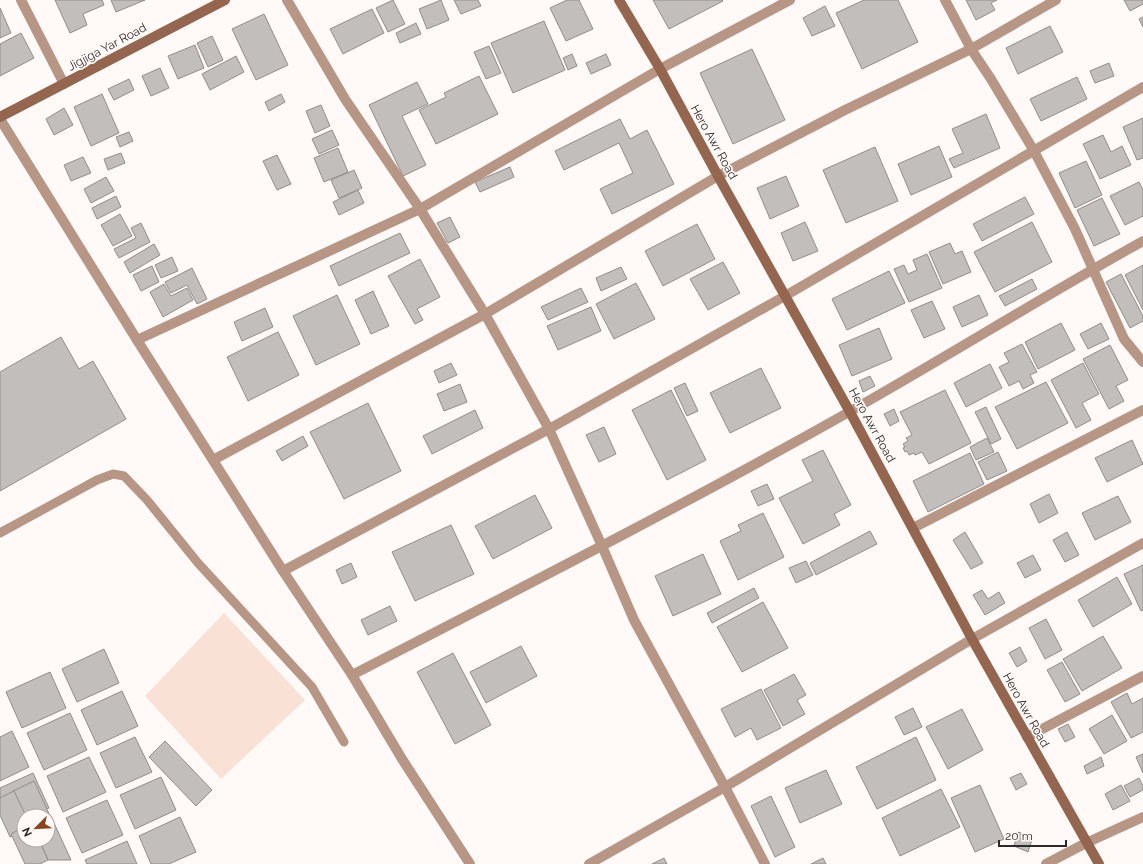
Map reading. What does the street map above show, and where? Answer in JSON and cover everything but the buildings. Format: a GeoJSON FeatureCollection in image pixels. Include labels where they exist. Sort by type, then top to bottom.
{"type":"FeatureCollection","features":[{"type":"Feature","properties":{"kind":"main road","name":"Jigjiga Yar Road"},"geometry":{"type":"LineString","coordinates":[[0,118],[225,0]]}},
{"type":"Feature","properties":{"kind":"main road","name":"Hero Awr Road"},"geometry":{"type":"LineString","coordinates":[[619,0],[660,70],[850,412],[972,639],[1099,864]]}},
{"type":"Feature","properties":{"kind":"street"},"geometry":{"type":"LineString","coordinates":[[21,0],[64,84]]}},
{"type":"Feature","properties":{"kind":"street"},"geometry":{"type":"LineString","coordinates":[[287,0],[345,99],[420,209],[485,314],[549,430],[634,620],[765,864]]}},
{"type":"Feature","properties":{"kind":"street"},"geometry":{"type":"LineString","coordinates":[[137,340],[420,209],[660,70],[790,0]]}},
{"type":"Feature","properties":{"kind":"street"},"geometry":{"type":"LineString","coordinates":[[945,0],[971,49],[991,78],[1034,151],[1075,229],[1124,339],[1143,362]]}},
{"type":"Feature","properties":{"kind":"street"},"geometry":{"type":"LineString","coordinates":[[213,460],[485,314],[718,176],[845,110],[971,49],[1056,0]]}},
{"type":"Feature","properties":{"kind":"street"},"geometry":{"type":"LineString","coordinates":[[283,571],[549,430],[785,296],[1143,87]]}},
{"type":"Feature","properties":{"kind":"street"},"geometry":{"type":"LineString","coordinates":[[0,118],[137,340],[283,571],[352,675],[402,759],[470,864]]}},
{"type":"Feature","properties":{"kind":"street"},"geometry":{"type":"LineString","coordinates":[[352,675],[602,546],[850,412],[1143,240]]}},
{"type":"Feature","properties":{"kind":"street"},"geometry":{"type":"LineString","coordinates":[[913,528],[1143,410]]}},
{"type":"Feature","properties":{"kind":"street"},"geometry":{"type":"LineString","coordinates":[[589,864],[725,787],[972,639],[1143,543]]}},
{"type":"Feature","properties":{"kind":"street"},"geometry":{"type":"LineString","coordinates":[[1027,737],[1143,676]]}},
{"type":"Feature","properties":{"kind":"street"},"geometry":{"type":"LineString","coordinates":[[1046,864],[1086,843],[1143,817]]}},
{"type":"Feature","properties":{"kind":"lane"},"geometry":{"type":"LineString","coordinates":[[0,533],[97,480],[113,474],[124,476],[147,500],[198,564],[312,687],[344,742]]}},
{"type":"Feature","properties":{"kind":"shaded area"},"geometry":{"type":"Polygon","coordinates":[[[224,613],[305,700],[221,779],[145,696],[224,613]]]}}]}
